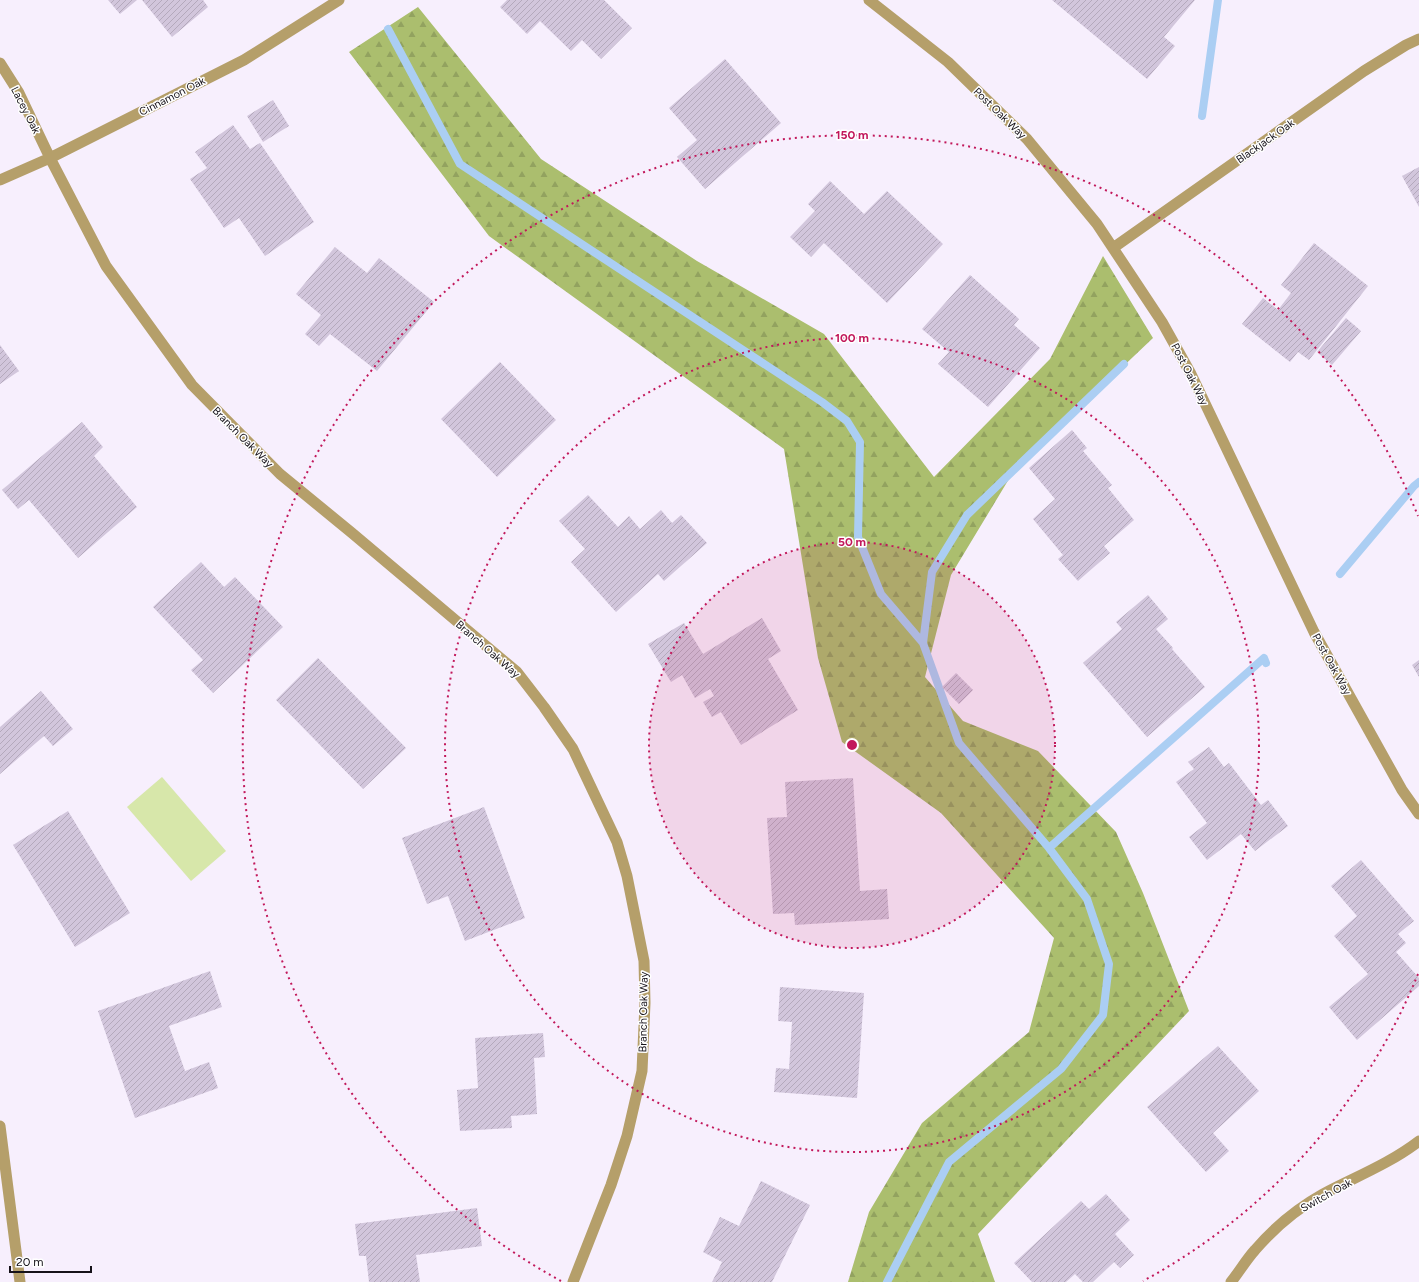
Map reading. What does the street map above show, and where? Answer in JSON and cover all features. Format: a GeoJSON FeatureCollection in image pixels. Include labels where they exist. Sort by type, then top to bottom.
{"type":"FeatureCollection","features":[{"type":"Feature","properties":{"kind":"street","name":"Cinnamon Oak"},"geometry":{"type":"LineString","coordinates":[[0,180],[50,158],[244,60],[339,0]]}},
{"type":"Feature","properties":{"kind":"street","name":"Post Oak Way"},"geometry":{"type":"LineString","coordinates":[[869,0],[948,62],[1027,139],[1097,224],[1162,322],[1191,374],[1314,632],[1402,790],[1419,814]]}},
{"type":"Feature","properties":{"kind":"street","name":"Blackjack Oak"},"geometry":{"type":"LineString","coordinates":[[1113,248],[1364,71],[1406,45],[1419,39]]}},
{"type":"Feature","properties":{"kind":"street","name":"Lacey Oak"},"geometry":{"type":"LineString","coordinates":[[0,63],[19,93],[50,158]]}},
{"type":"Feature","properties":{"kind":"street","name":"Branch Oak Way"},"geometry":{"type":"LineString","coordinates":[[50,158],[106,266],[192,385],[280,474],[517,672],[544,707],[573,749],[617,842],[628,876],[644,961],[645,1004],[642,1071],[626,1136],[611,1185],[573,1282]]}},
{"type":"Feature","properties":{"kind":"street"},"geometry":{"type":"LineString","coordinates":[[0,1126],[20,1282]]}},
{"type":"Feature","properties":{"kind":"street","name":"Switch Oak"},"geometry":{"type":"LineString","coordinates":[[1231,1282],[1255,1250],[1275,1230],[1298,1211],[1322,1195],[1384,1164],[1419,1141]]}},
{"type":"Feature","properties":{"kind":"green space"},"geometry":{"type":"Polygon","coordinates":[[[418,7],[541,159],[697,261],[824,334],[934,477],[1050,359],[1103,256],[1153,338],[1015,469],[951,575],[925,677],[963,721],[1038,751],[1116,832],[1143,893],[1189,1011],[978,1234],[995,1282],[848,1282],[869,1212],[922,1123],[1029,1032],[1054,938],[941,813],[842,742],[818,658],[784,449],[489,236],[349,52],[418,7]]]}},
{"type":"Feature","properties":{"kind":"green space"},"geometry":{"type":"Polygon","coordinates":[[[162,777],[226,851],[191,881],[127,807],[162,777]]]}},
{"type":"Feature","properties":{"kind":"building"},"geometry":{"type":"Polygon","coordinates":[[[108,0],[137,0],[120,14],[108,0]]]}},
{"type":"Feature","properties":{"kind":"building"},"geometry":{"type":"Polygon","coordinates":[[[142,0],[203,0],[208,7],[172,37],[142,0]]]}},
{"type":"Feature","properties":{"kind":"building"},"geometry":{"type":"Polygon","coordinates":[[[507,0],[604,0],[632,28],[601,59],[582,40],[571,51],[540,21],[527,34],[500,7],[507,0]]]}},
{"type":"Feature","properties":{"kind":"building"},"geometry":{"type":"Polygon","coordinates":[[[1052,0],[1195,0],[1164,37],[1175,46],[1147,79],[1052,0]]]}},
{"type":"Feature","properties":{"kind":"building"},"geometry":{"type":"Polygon","coordinates":[[[725,59],[781,123],[705,189],[677,157],[697,140],[669,108],[725,59]]]}},
{"type":"Feature","properties":{"kind":"building"},"geometry":{"type":"Polygon","coordinates":[[[273,100],[289,126],[263,142],[247,116],[273,100]]]}},
{"type":"Feature","properties":{"kind":"building"},"geometry":{"type":"Polygon","coordinates":[[[233,125],[250,149],[260,143],[314,222],[265,256],[239,218],[224,228],[190,179],[207,168],[195,152],[233,125]]]}},
{"type":"Feature","properties":{"kind":"building"},"geometry":{"type":"Polygon","coordinates":[[[1419,167],[1419,207],[1402,176],[1419,167]]]}},
{"type":"Feature","properties":{"kind":"building"},"geometry":{"type":"Polygon","coordinates":[[[830,181],[864,214],[887,191],[943,244],[887,303],[824,243],[811,257],[790,237],[815,211],[808,204],[830,181]]]}},
{"type":"Feature","properties":{"kind":"building"},"geometry":{"type":"Polygon","coordinates":[[[1314,243],[1368,286],[1309,360],[1298,352],[1290,362],[1242,324],[1263,298],[1278,310],[1291,293],[1281,285],[1314,243]]]}},
{"type":"Feature","properties":{"kind":"building"},"geometry":{"type":"Polygon","coordinates":[[[335,247],[367,273],[379,258],[434,302],[377,371],[330,334],[319,346],[305,334],[321,315],[296,294],[335,247]]]}},
{"type":"Feature","properties":{"kind":"building"},"geometry":{"type":"Polygon","coordinates":[[[970,275],[1019,319],[1014,325],[1040,348],[988,407],[938,364],[949,352],[922,329],[970,275]]]}},
{"type":"Feature","properties":{"kind":"building"},"geometry":{"type":"Polygon","coordinates":[[[1346,318],[1361,331],[1332,365],[1317,352],[1346,318]]]}},
{"type":"Feature","properties":{"kind":"building"},"geometry":{"type":"Polygon","coordinates":[[[0,345],[19,371],[0,384],[0,345]]]}},
{"type":"Feature","properties":{"kind":"building"},"geometry":{"type":"Polygon","coordinates":[[[500,362],[556,420],[497,477],[441,419],[500,362]]]}},
{"type":"Feature","properties":{"kind":"building"},"geometry":{"type":"Polygon","coordinates":[[[82,422],[103,447],[94,456],[137,507],[78,558],[29,500],[18,509],[2,490],[82,422]]]}},
{"type":"Feature","properties":{"kind":"building"},"geometry":{"type":"Polygon","coordinates":[[[1072,430],[1087,448],[1083,451],[1112,485],[1108,488],[1134,520],[1104,546],[1110,553],[1078,581],[1058,559],[1063,555],[1033,519],[1055,499],[1029,468],[1072,430]]]}},
{"type":"Feature","properties":{"kind":"building"},"geometry":{"type":"Polygon","coordinates":[[[588,495],[618,527],[629,516],[640,529],[661,510],[672,523],[681,515],[707,543],[664,581],[658,574],[616,612],[571,562],[585,549],[559,521],[588,495]]]}},
{"type":"Feature","properties":{"kind":"building"},"geometry":{"type":"Polygon","coordinates":[[[201,562],[224,587],[235,577],[283,627],[213,693],[191,670],[203,660],[153,607],[201,562]]]}},
{"type":"Feature","properties":{"kind":"building"},"geometry":{"type":"Polygon","coordinates":[[[1148,595],[1168,619],[1156,629],[1205,687],[1147,737],[1083,663],[1122,629],[1116,622],[1148,595]]]}},
{"type":"Feature","properties":{"kind":"building"},"geometry":{"type":"Polygon","coordinates":[[[762,618],[781,651],[768,659],[798,710],[741,745],[721,712],[712,717],[703,702],[714,696],[710,689],[695,698],[682,675],[671,682],[648,644],[684,623],[703,654],[762,618]]]}},
{"type":"Feature","properties":{"kind":"building"},"geometry":{"type":"Polygon","coordinates":[[[318,658],[406,748],[363,789],[276,700],[318,658]]]}},
{"type":"Feature","properties":{"kind":"building"},"geometry":{"type":"Polygon","coordinates":[[[1419,660],[1419,677],[1412,665],[1419,660]]]}},
{"type":"Feature","properties":{"kind":"building"},"geometry":{"type":"Polygon","coordinates":[[[956,673],[973,690],[959,704],[942,687],[956,673]]]}},
{"type":"Feature","properties":{"kind":"building"},"geometry":{"type":"Polygon","coordinates":[[[41,691],[73,729],[53,746],[44,736],[0,774],[0,727],[41,691]]]}},
{"type":"Feature","properties":{"kind":"building"},"geometry":{"type":"Polygon","coordinates":[[[1209,747],[1224,767],[1229,763],[1261,805],[1268,800],[1288,826],[1255,851],[1241,834],[1207,860],[1189,837],[1207,823],[1176,782],[1194,769],[1188,762],[1209,747]]]}},
{"type":"Feature","properties":{"kind":"building"},"geometry":{"type":"Polygon","coordinates":[[[853,778],[860,891],[887,889],[889,919],[795,925],[794,913],[773,914],[767,818],[787,817],[785,782],[853,778]]]}},
{"type":"Feature","properties":{"kind":"building"},"geometry":{"type":"Polygon","coordinates":[[[484,807],[525,918],[465,941],[448,896],[427,904],[402,838],[484,807]]]}},
{"type":"Feature","properties":{"kind":"building"},"geometry":{"type":"Polygon","coordinates":[[[68,811],[130,913],[75,947],[13,845],[68,811]]]}},
{"type":"Feature","properties":{"kind":"building"},"geometry":{"type":"Polygon","coordinates":[[[1361,860],[1414,921],[1398,934],[1406,943],[1396,952],[1419,978],[1419,986],[1357,1040],[1329,1007],[1368,974],[1334,936],[1357,916],[1331,886],[1361,860]]]}},
{"type":"Feature","properties":{"kind":"building"},"geometry":{"type":"Polygon","coordinates":[[[210,971],[222,1007],[169,1026],[185,1071],[209,1062],[218,1088],[135,1118],[98,1011],[210,971]]]}},
{"type":"Feature","properties":{"kind":"building"},"geometry":{"type":"Polygon","coordinates":[[[780,987],[864,993],[857,1098],[774,1092],[776,1068],[789,1069],[792,1022],[778,1021],[780,987]]]}},
{"type":"Feature","properties":{"kind":"building"},"geometry":{"type":"Polygon","coordinates":[[[543,1033],[545,1057],[534,1058],[537,1114],[511,1116],[512,1128],[460,1131],[457,1090],[478,1088],[475,1038],[543,1033]]]}},
{"type":"Feature","properties":{"kind":"building"},"geometry":{"type":"Polygon","coordinates":[[[1218,1046],[1259,1091],[1213,1133],[1229,1151],[1206,1172],[1147,1107],[1218,1046]]]}},
{"type":"Feature","properties":{"kind":"building"},"geometry":{"type":"Polygon","coordinates":[[[761,1181],[810,1205],[772,1282],[712,1282],[722,1262],[703,1252],[720,1217],[739,1226],[761,1181]]]}},
{"type":"Feature","properties":{"kind":"building"},"geometry":{"type":"Polygon","coordinates":[[[1106,1194],[1130,1220],[1115,1234],[1134,1255],[1120,1268],[1114,1262],[1093,1282],[1083,1282],[1075,1274],[1066,1282],[1032,1282],[1014,1263],[1081,1201],[1089,1209],[1106,1194]]]}},
{"type":"Feature","properties":{"kind":"building"},"geometry":{"type":"Polygon","coordinates":[[[477,1208],[482,1246],[416,1255],[420,1282],[369,1282],[366,1256],[359,1256],[355,1224],[477,1208]]]}},
{"type":"Feature","properties":{"kind":"waterway"},"geometry":{"type":"LineString","coordinates":[[1202,116],[1218,0]]}},
{"type":"Feature","properties":{"kind":"waterway"},"geometry":{"type":"LineString","coordinates":[[388,29],[460,164],[822,402],[847,421],[860,442],[858,537],[881,594],[923,643]]}},
{"type":"Feature","properties":{"kind":"waterway"},"geometry":{"type":"LineString","coordinates":[[887,1282],[949,1162],[1061,1069],[1103,1015],[1109,964],[1087,899],[1049,848],[959,743],[923,643],[932,572],[967,515],[1124,364]]}},
{"type":"Feature","properties":{"kind":"waterway"},"geometry":{"type":"LineString","coordinates":[[1340,574],[1419,482]]}},
{"type":"Feature","properties":{"kind":"waterway"},"geometry":{"type":"LineString","coordinates":[[1049,848],[1264,658],[1266,663]]}}]}
